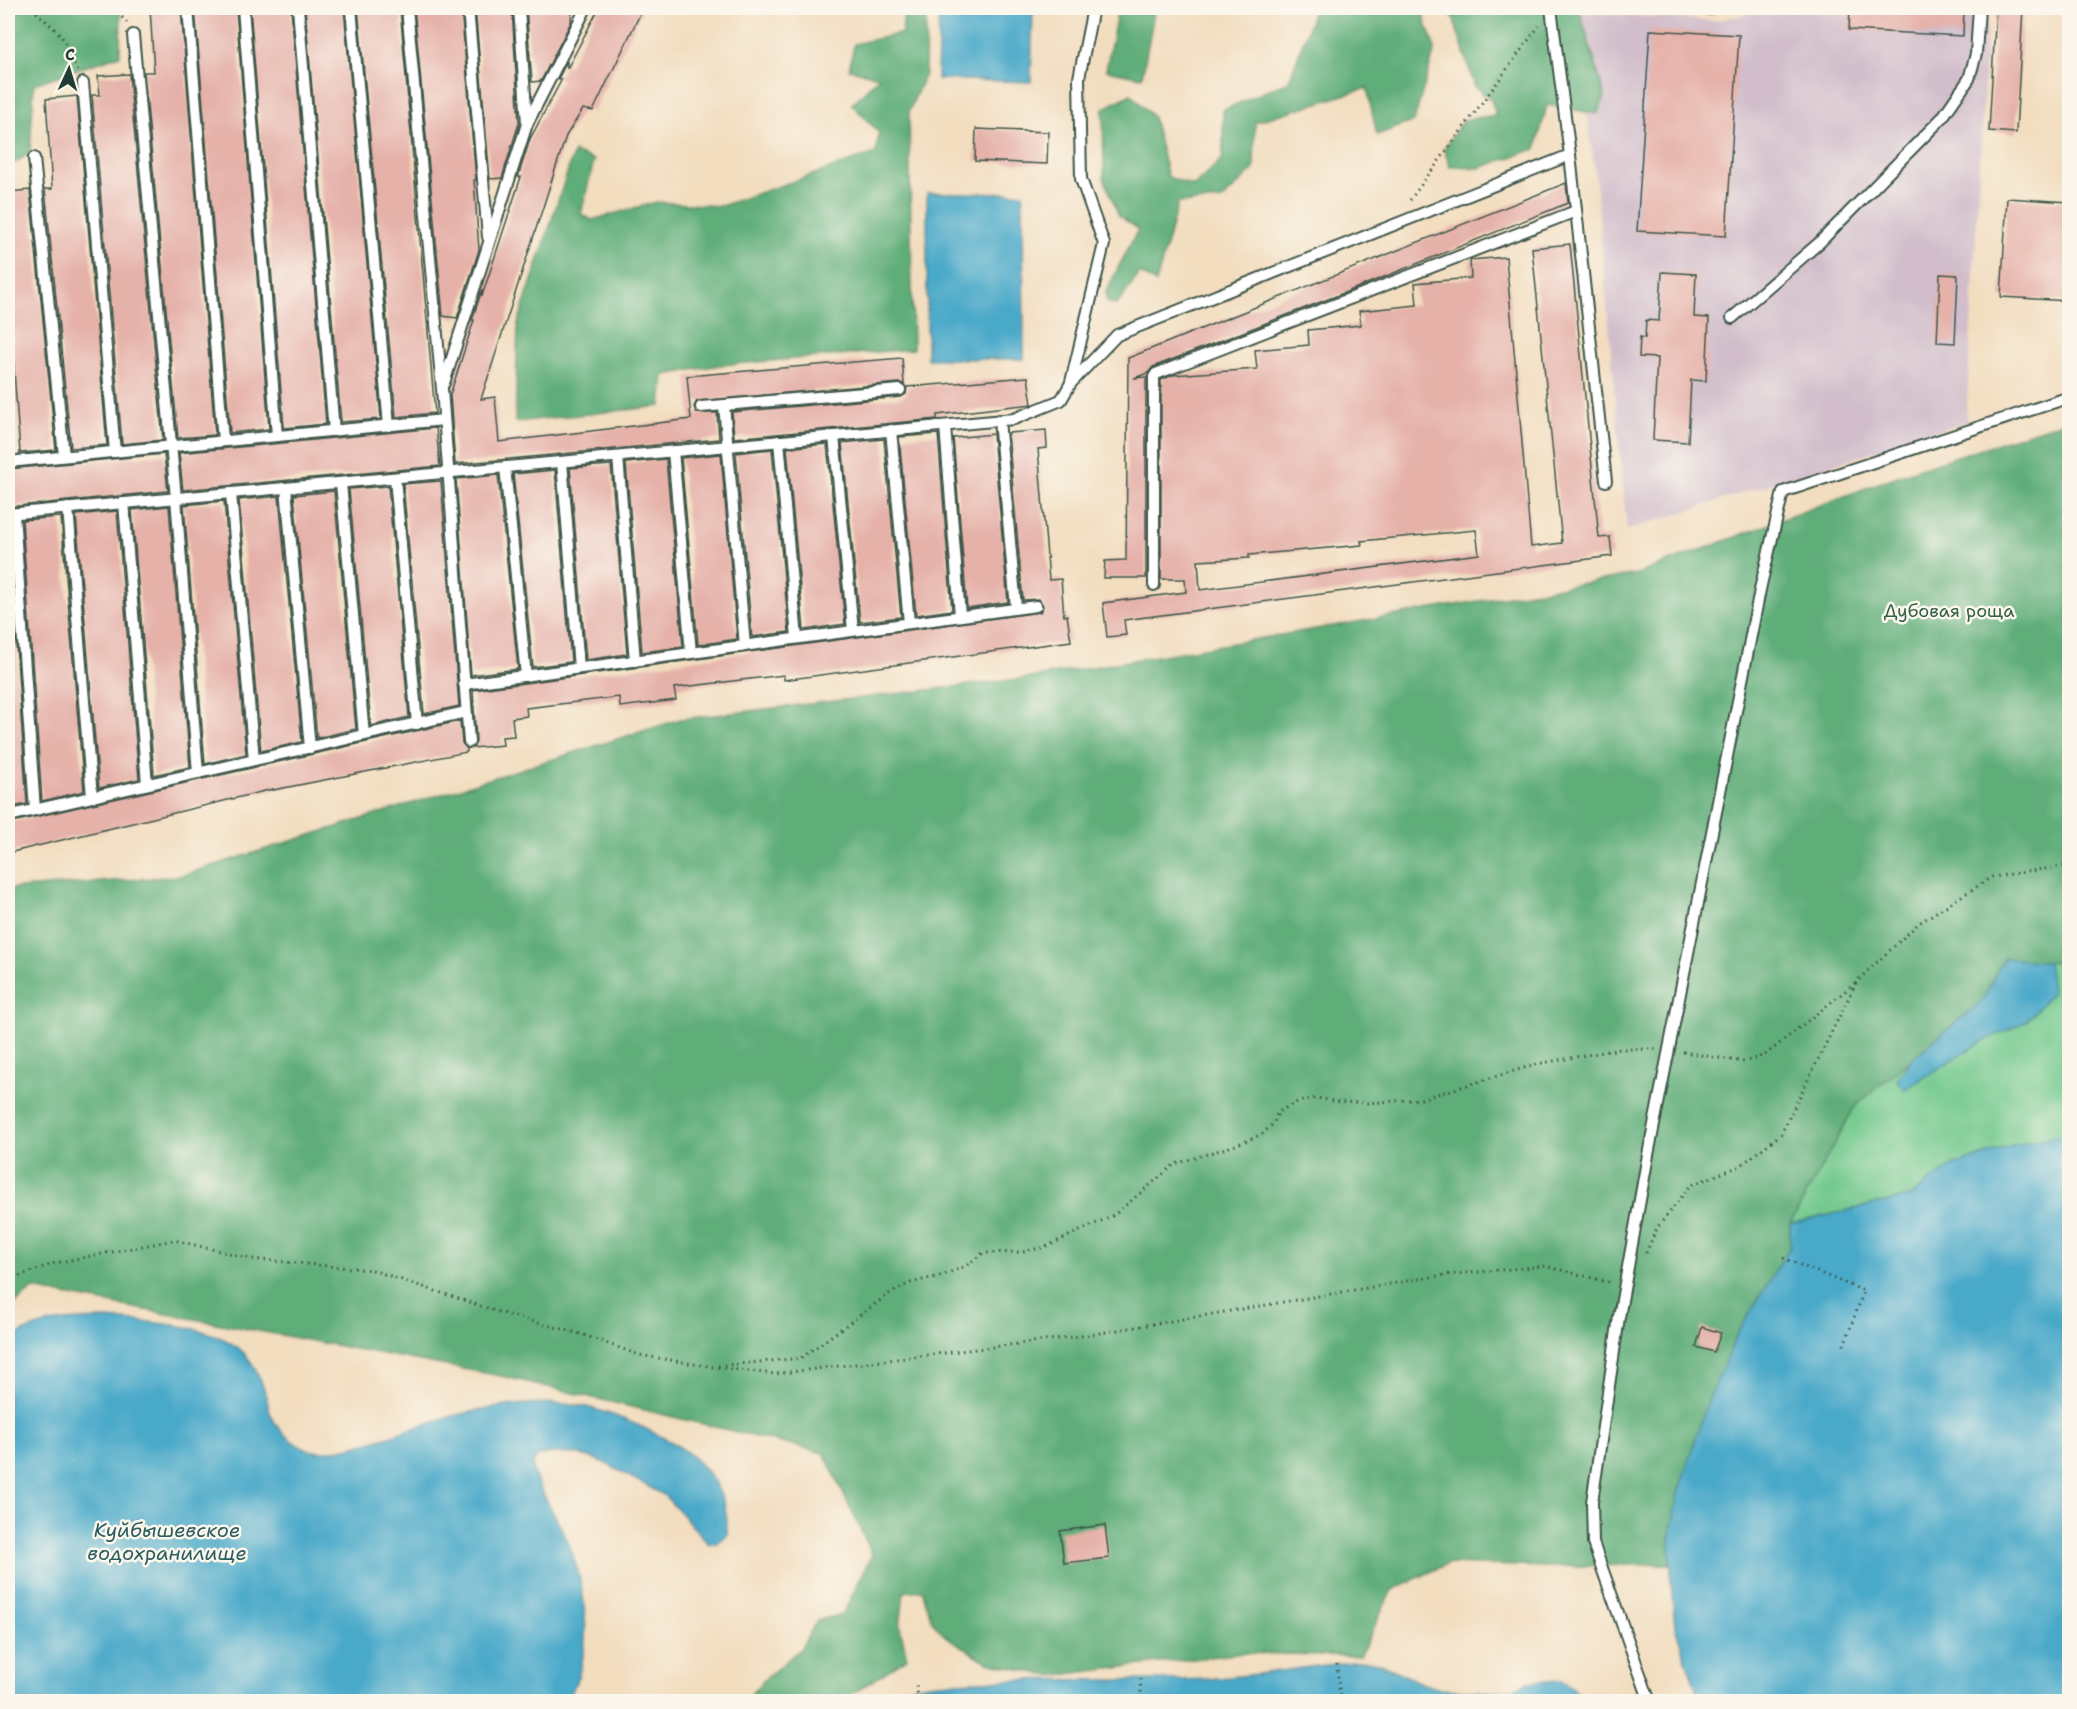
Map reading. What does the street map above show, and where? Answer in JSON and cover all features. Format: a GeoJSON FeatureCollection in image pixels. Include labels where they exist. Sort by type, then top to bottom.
{"type":"FeatureCollection","features":[{"type":"Feature","properties":{"kind":"lane"},"geometry":{"type":"LineString","coordinates":[[188,8],[223,441]]}},
{"type":"Feature","properties":{"kind":"lane"},"geometry":{"type":"LineString","coordinates":[[243,8],[277,436]]}},
{"type":"Feature","properties":{"kind":"lane"},"geometry":{"type":"LineString","coordinates":[[298,8],[334,431]]}},
{"type":"Feature","properties":{"kind":"lane"},"geometry":{"type":"LineString","coordinates":[[351,8],[389,426]]}},
{"type":"Feature","properties":{"kind":"lane"},"geometry":{"type":"LineString","coordinates":[[407,8],[442,388],[469,742]]}},
{"type":"Feature","properties":{"kind":"lane"},"geometry":{"type":"LineString","coordinates":[[468,8],[488,243]]}},
{"type":"Feature","properties":{"kind":"lane"},"geometry":{"type":"LineString","coordinates":[[519,8],[527,124]]}},
{"type":"Feature","properties":{"kind":"lane"},"geometry":{"type":"LineString","coordinates":[[442,388],[527,124],[585,8]]}},
{"type":"Feature","properties":{"kind":"lane"},"geometry":{"type":"LineString","coordinates":[[1071,383],[1104,244],[1081,179],[1079,78],[1093,8]]}},
{"type":"Feature","properties":{"kind":"lane"},"geometry":{"type":"LineString","coordinates":[[1551,8],[1570,155],[1606,481]]}},
{"type":"Feature","properties":{"kind":"lane"},"geometry":{"type":"LineString","coordinates":[[1732,318],[1819,243],[1942,118],[1969,80],[1976,54],[1979,8]]}},
{"type":"Feature","properties":{"kind":"lane"},"geometry":{"type":"LineString","coordinates":[[133,35],[176,498],[198,773]]}},
{"type":"Feature","properties":{"kind":"lane"},"geometry":{"type":"LineString","coordinates":[[83,83],[115,452]]}},
{"type":"Feature","properties":{"kind":"lane"},"geometry":{"type":"LineString","coordinates":[[35,810],[11,514],[1014,419],[1061,400],[1071,383],[1118,335],[1570,155]]}},
{"type":"Feature","properties":{"kind":"lane"},"geometry":{"type":"LineString","coordinates":[[34,158],[64,456]]}},
{"type":"Feature","properties":{"kind":"lane"},"geometry":{"type":"LineString","coordinates":[[1154,585],[1154,377],[1156,374],[1576,211]]}},
{"type":"Feature","properties":{"kind":"lane"},"geometry":{"type":"LineString","coordinates":[[701,407],[900,390]]}},
{"type":"Feature","properties":{"kind":"lane"},"geometry":{"type":"LineString","coordinates":[[1650,1701],[1593,1543],[1592,1502],[1648,1155],[1761,585],[1783,492],[2070,397]]}},
{"type":"Feature","properties":{"kind":"lane"},"geometry":{"type":"LineString","coordinates":[[724,405],[745,646]]}},
{"type":"Feature","properties":{"kind":"lane"},"geometry":{"type":"LineString","coordinates":[[8,461],[444,420]]}},
{"type":"Feature","properties":{"kind":"lane"},"geometry":{"type":"LineString","coordinates":[[999,420],[1016,608]]}},
{"type":"Feature","properties":{"kind":"lane"},"geometry":{"type":"LineString","coordinates":[[945,426],[960,616]]}},
{"type":"Feature","properties":{"kind":"lane"},"geometry":{"type":"LineString","coordinates":[[891,430],[909,623]]}},
{"type":"Feature","properties":{"kind":"lane"},"geometry":{"type":"LineString","coordinates":[[834,436],[853,630]]}},
{"type":"Feature","properties":{"kind":"lane"},"geometry":{"type":"LineString","coordinates":[[780,441],[797,638]]}},
{"type":"Feature","properties":{"kind":"lane"},"geometry":{"type":"LineString","coordinates":[[673,451],[692,653]]}},
{"type":"Feature","properties":{"kind":"lane"},"geometry":{"type":"LineString","coordinates":[[618,457],[635,661]]}},
{"type":"Feature","properties":{"kind":"lane"},"geometry":{"type":"LineString","coordinates":[[561,462],[579,668]]}},
{"type":"Feature","properties":{"kind":"lane"},"geometry":{"type":"LineString","coordinates":[[506,467],[526,676]]}},
{"type":"Feature","properties":{"kind":"lane"},"geometry":{"type":"LineString","coordinates":[[395,478],[417,724]]}},
{"type":"Feature","properties":{"kind":"lane"},"geometry":{"type":"LineString","coordinates":[[341,483],[364,735]]}},
{"type":"Feature","properties":{"kind":"lane"},"geometry":{"type":"LineString","coordinates":[[286,488],[310,748]]}},
{"type":"Feature","properties":{"kind":"lane"},"geometry":{"type":"LineString","coordinates":[[231,493],[254,760]]}},
{"type":"Feature","properties":{"kind":"lane"},"geometry":{"type":"LineString","coordinates":[[124,503],[147,784]]}},
{"type":"Feature","properties":{"kind":"lane"},"geometry":{"type":"LineString","coordinates":[[68,508],[92,797]]}},
{"type":"Feature","properties":{"kind":"lane"},"geometry":{"type":"LineString","coordinates":[[464,684],[1036,606]]}},
{"type":"Feature","properties":{"kind":"lane"},"geometry":{"type":"LineString","coordinates":[[8,816],[466,712]]}},
{"type":"Feature","properties":{"kind":"path"},"geometry":{"type":"LineString","coordinates":[[32,8],[61,35],[83,83]]}},
{"type":"Feature","properties":{"kind":"path"},"geometry":{"type":"LineString","coordinates":[[114,8],[133,35]]}},
{"type":"Feature","properties":{"kind":"path"},"geometry":{"type":"LineString","coordinates":[[1410,200],[1551,8]]}},
{"type":"Feature","properties":{"kind":"path"},"geometry":{"type":"LineString","coordinates":[[713,1367],[801,1358],[889,1294],[910,1283],[940,1276],[966,1266],[982,1253],[1022,1252],[1046,1247],[1114,1215],[1175,1164],[1236,1145],[1262,1134],[1274,1123],[1278,1112],[1297,1102],[1317,1098],[1367,1103],[1421,1099],[1537,1064],[1620,1049],[1669,1049],[1701,1057],[1744,1062],[1765,1055],[1857,981],[1919,923],[1992,877],[2070,865]]}},
{"type":"Feature","properties":{"kind":"path"},"geometry":{"type":"LineString","coordinates":[[1644,1258],[1657,1227],[1691,1185],[1740,1166],[1781,1134],[1857,981]]}},
{"type":"Feature","properties":{"kind":"path"},"geometry":{"type":"LineString","coordinates":[[8,1280],[55,1263],[174,1240],[253,1258],[372,1270],[505,1314],[581,1334],[639,1355],[776,1374],[1089,1335],[1444,1275],[1545,1266],[1625,1287]]}},
{"type":"Feature","properties":{"kind":"path"},"geometry":{"type":"LineString","coordinates":[[1783,1258],[1864,1291],[1844,1345]]}},
{"type":"Feature","properties":{"kind":"path"},"geometry":{"type":"LineString","coordinates":[[1337,1664],[1340,1701]]}},
{"type":"Feature","properties":{"kind":"path"},"geometry":{"type":"LineString","coordinates":[[1140,1679],[1142,1701]]}},
{"type":"Feature","properties":{"kind":"path"},"geometry":{"type":"LineString","coordinates":[[916,1686],[919,1701]]}},
{"type":"Feature","properties":{"kind":"shaded area"},"geometry":{"type":"Polygon","coordinates":[[[1773,8],[1988,8],[1966,422],[1627,530],[1595,171],[1572,12],[1716,21],[1773,8]]]}},
{"type":"Feature","properties":{"kind":"green space"},"geometry":{"type":"Polygon","coordinates":[[[8,8],[121,8],[120,55],[34,84],[30,153],[8,167],[8,8]]]}},
{"type":"Feature","properties":{"kind":"green space"},"geometry":{"type":"Polygon","coordinates":[[[904,8],[926,8],[925,74],[909,111],[913,349],[720,365],[664,375],[661,406],[515,422],[518,323],[574,152],[594,160],[581,214],[592,220],[656,202],[721,206],[876,153],[879,133],[852,104],[879,77],[849,69],[854,44],[902,33],[904,8]]]}},
{"type":"Feature","properties":{"kind":"green space"},"geometry":{"type":"Polygon","coordinates":[[[1118,8],[1155,8],[1142,77],[1106,70],[1118,8]]]}},
{"type":"Feature","properties":{"kind":"green space"},"geometry":{"type":"Polygon","coordinates":[[[1312,8],[1421,8],[1435,49],[1414,121],[1377,135],[1367,88],[1255,122],[1254,169],[1222,200],[1178,203],[1156,283],[1140,273],[1117,305],[1107,302],[1106,292],[1138,229],[1119,216],[1104,178],[1103,109],[1131,94],[1153,117],[1168,177],[1194,186],[1223,158],[1223,110],[1289,81],[1311,20],[1312,8]]]}},
{"type":"Feature","properties":{"kind":"green space"},"geometry":{"type":"Polygon","coordinates":[[[1450,8],[1579,8],[1605,97],[1597,114],[1547,105],[1536,149],[1479,168],[1450,167],[1444,149],[1463,120],[1496,115],[1491,100],[1475,87],[1450,8]]]}},
{"type":"Feature","properties":{"kind":"green space","name":"Дубовая роща"},"geometry":{"type":"Polygon","coordinates":[[[2069,420],[2069,964],[2004,958],[1982,1001],[1855,1106],[1790,1224],[1790,1247],[1736,1336],[1708,1401],[1678,1493],[1670,1540],[1670,1564],[1548,1567],[1447,1564],[1392,1590],[1360,1656],[1243,1653],[1050,1676],[987,1662],[944,1635],[932,1621],[922,1590],[904,1592],[900,1627],[907,1658],[842,1701],[744,1701],[765,1679],[801,1648],[817,1620],[842,1615],[872,1554],[824,1453],[506,1377],[33,1289],[8,1310],[8,889],[180,876],[681,719],[1029,678],[1637,574],[1911,471],[2069,420]]]}},
{"type":"Feature","properties":{"kind":"green space"},"geometry":{"type":"Polygon","coordinates":[[[2048,962],[2069,964],[2069,1133],[2012,1146],[1952,1166],[1910,1196],[1790,1224],[1855,1106],[1912,1059],[1898,1079],[2027,1021],[2052,992],[2048,962]]]}},
{"type":"Feature","properties":{"kind":"water"},"geometry":{"type":"Polygon","coordinates":[[[939,8],[1033,8],[1031,82],[937,79],[939,8]]]}},
{"type":"Feature","properties":{"kind":"water"},"geometry":{"type":"Polygon","coordinates":[[[927,193],[1023,193],[1024,359],[927,359],[927,193]]]}},
{"type":"Feature","properties":{"kind":"water"},"geometry":{"type":"Polygon","coordinates":[[[2004,958],[2048,962],[2052,992],[2027,1021],[1978,1044],[1904,1090],[1897,1080],[1912,1059],[1982,1001],[2004,958]]]}},
{"type":"Feature","properties":{"kind":"water"},"geometry":{"type":"Polygon","coordinates":[[[2069,1133],[2069,1701],[1700,1701],[1675,1627],[1670,1540],[1678,1493],[1708,1401],[1736,1336],[1790,1247],[1790,1224],[1910,1196],[1952,1166],[2012,1146],[2069,1133]]]}},
{"type":"Feature","properties":{"kind":"water","name":"Куйбышевское водохранилище"},"geometry":{"type":"Polygon","coordinates":[[[108,1319],[178,1326],[214,1335],[230,1342],[243,1352],[254,1367],[275,1423],[295,1443],[313,1451],[351,1447],[437,1420],[497,1407],[537,1404],[576,1405],[613,1415],[673,1443],[706,1470],[725,1507],[727,1535],[716,1544],[709,1544],[664,1495],[599,1460],[577,1454],[551,1453],[537,1456],[533,1464],[534,1471],[541,1490],[567,1540],[584,1600],[585,1642],[582,1662],[567,1701],[8,1701],[8,1342],[18,1334],[55,1322],[108,1319]]]}},
{"type":"Feature","properties":{"kind":"water"},"geometry":{"type":"Polygon","coordinates":[[[1368,1661],[1381,1664],[1421,1683],[1440,1689],[1495,1692],[1515,1689],[1528,1682],[1561,1680],[1572,1687],[1585,1701],[866,1701],[901,1689],[934,1683],[1205,1679],[1368,1661]]]}},
{"type":"Feature","properties":{"kind":"building"},"geometry":{"type":"Polygon","coordinates":[[[150,8],[181,8],[215,435],[178,438],[144,72],[154,72],[150,8]]]}},
{"type":"Feature","properties":{"kind":"building"},"geometry":{"type":"Polygon","coordinates":[[[195,8],[236,8],[269,429],[230,433],[195,8]]]}},
{"type":"Feature","properties":{"kind":"building"},"geometry":{"type":"Polygon","coordinates":[[[250,8],[291,8],[326,424],[284,428],[250,8]]]}},
{"type":"Feature","properties":{"kind":"building"},"geometry":{"type":"Polygon","coordinates":[[[305,8],[344,8],[381,419],[341,422],[305,8]]]}},
{"type":"Feature","properties":{"kind":"building"},"geometry":{"type":"Polygon","coordinates":[[[358,8],[400,8],[435,413],[396,417],[358,8]]]}},
{"type":"Feature","properties":{"kind":"building"},"geometry":{"type":"Polygon","coordinates":[[[414,8],[461,8],[476,180],[474,180],[479,250],[457,318],[443,316],[414,8]]]}},
{"type":"Feature","properties":{"kind":"building"},"geometry":{"type":"Polygon","coordinates":[[[475,8],[512,8],[519,123],[502,178],[490,179],[475,8]]]}},
{"type":"Feature","properties":{"kind":"building"},"geometry":{"type":"Polygon","coordinates":[[[526,8],[572,8],[571,22],[541,81],[532,82],[526,8]]]}},
{"type":"Feature","properties":{"kind":"building"},"geometry":{"type":"Polygon","coordinates":[[[599,8],[643,8],[593,111],[583,109],[566,136],[481,399],[495,397],[499,442],[691,419],[687,376],[902,358],[904,384],[697,401],[694,407],[697,413],[717,413],[719,439],[455,464],[450,395],[474,320],[472,320],[521,177],[518,177],[530,139],[562,79],[558,79],[567,61],[567,69],[599,8]]]}},
{"type":"Feature","properties":{"kind":"building"},"geometry":{"type":"Polygon","coordinates":[[[1850,8],[1964,8],[1963,36],[1849,30],[1850,8]]]}},
{"type":"Feature","properties":{"kind":"building"},"geometry":{"type":"Polygon","coordinates":[[[1996,8],[2023,8],[2016,133],[1989,131],[1996,8]]]}},
{"type":"Feature","properties":{"kind":"building"},"geometry":{"type":"Polygon","coordinates":[[[1650,30],[1739,35],[1726,236],[1637,231],[1650,30]]]}},
{"type":"Feature","properties":{"kind":"building"},"geometry":{"type":"Polygon","coordinates":[[[129,74],[163,440],[122,444],[92,95],[100,95],[98,76],[129,74]]]}},
{"type":"Feature","properties":{"kind":"building"},"geometry":{"type":"Polygon","coordinates":[[[77,96],[107,445],[71,448],[45,189],[52,189],[46,99],[77,96]]]}},
{"type":"Feature","properties":{"kind":"building"},"geometry":{"type":"Polygon","coordinates":[[[976,129],[1048,132],[1047,164],[975,161],[976,129]]]}},
{"type":"Feature","properties":{"kind":"building"},"geometry":{"type":"Polygon","coordinates":[[[1566,183],[1568,203],[1153,367],[1148,373],[1134,378],[1146,377],[1146,578],[1104,578],[1105,561],[1126,560],[1128,358],[1566,183]]]}},
{"type":"Feature","properties":{"kind":"building"},"geometry":{"type":"Polygon","coordinates":[[[30,190],[56,450],[20,453],[8,287],[8,192],[30,190]]]}},
{"type":"Feature","properties":{"kind":"building"},"geometry":{"type":"Polygon","coordinates":[[[2007,198],[2070,202],[2070,301],[2001,297],[2007,198]]]}},
{"type":"Feature","properties":{"kind":"building"},"geometry":{"type":"Polygon","coordinates":[[[1570,244],[1599,538],[1610,537],[1612,556],[1124,620],[1126,635],[1107,637],[1103,603],[1186,592],[1185,579],[1161,579],[1161,380],[1173,375],[1257,369],[1255,350],[1309,345],[1308,330],[1361,325],[1359,311],[1417,305],[1415,283],[1471,278],[1470,260],[1506,257],[1531,547],[1562,543],[1532,248],[1570,244]],[[1476,530],[1361,541],[1362,545],[1249,555],[1249,558],[1198,561],[1200,590],[1479,554],[1476,530]]]}},
{"type":"Feature","properties":{"kind":"building"},"geometry":{"type":"Polygon","coordinates":[[[1662,272],[1696,274],[1694,317],[1709,318],[1706,381],[1691,380],[1688,442],[1653,440],[1657,358],[1639,357],[1640,337],[1645,338],[1646,320],[1659,321],[1662,272]]]}},
{"type":"Feature","properties":{"kind":"building"},"geometry":{"type":"Polygon","coordinates":[[[1940,274],[1958,275],[1955,343],[1937,342],[1940,274]]]}},
{"type":"Feature","properties":{"kind":"building"},"geometry":{"type":"Polygon","coordinates":[[[1028,377],[1032,404],[937,415],[937,419],[734,438],[732,412],[901,397],[906,394],[907,387],[1028,377]]]}},
{"type":"Feature","properties":{"kind":"building"},"geometry":{"type":"Polygon","coordinates":[[[436,428],[440,466],[183,490],[179,453],[436,428]]]}},
{"type":"Feature","properties":{"kind":"building"},"geometry":{"type":"Polygon","coordinates":[[[1046,430],[1047,448],[1038,449],[1049,580],[1061,579],[1064,616],[1067,615],[1071,641],[784,680],[784,675],[674,688],[676,700],[620,707],[619,697],[526,708],[527,716],[512,718],[514,736],[502,737],[503,745],[473,748],[476,741],[473,690],[1040,612],[1043,606],[1039,599],[1023,600],[1008,433],[1046,430]]]}},
{"type":"Feature","properties":{"kind":"building"},"geometry":{"type":"Polygon","coordinates":[[[938,434],[952,610],[916,615],[899,437],[938,434]]]}},
{"type":"Feature","properties":{"kind":"building"},"geometry":{"type":"Polygon","coordinates":[[[993,434],[1008,602],[967,608],[953,438],[993,434]]]}},
{"type":"Feature","properties":{"kind":"building"},"geometry":{"type":"Polygon","coordinates":[[[884,439],[901,617],[860,622],[842,443],[884,439]]]}},
{"type":"Feature","properties":{"kind":"building"},"geometry":{"type":"Polygon","coordinates":[[[827,444],[845,624],[804,630],[787,448],[827,444]]]}},
{"type":"Feature","properties":{"kind":"building"},"geometry":{"type":"Polygon","coordinates":[[[772,449],[789,632],[752,637],[736,453],[772,449]]]}},
{"type":"Feature","properties":{"kind":"building"},"geometry":{"type":"Polygon","coordinates":[[[164,454],[168,491],[8,507],[8,469],[164,454]]]}},
{"type":"Feature","properties":{"kind":"building"},"geometry":{"type":"Polygon","coordinates":[[[721,454],[737,639],[698,645],[681,458],[721,454]]]}},
{"type":"Feature","properties":{"kind":"building"},"geometry":{"type":"Polygon","coordinates":[[[666,459],[683,647],[642,652],[626,463],[666,459]]]}},
{"type":"Feature","properties":{"kind":"building"},"geometry":{"type":"Polygon","coordinates":[[[611,465],[627,654],[586,660],[570,468],[611,465]]]}},
{"type":"Feature","properties":{"kind":"building"},"geometry":{"type":"Polygon","coordinates":[[[555,470],[571,662],[533,667],[513,474],[555,470]]]}},
{"type":"Feature","properties":{"kind":"building"},"geometry":{"type":"Polygon","coordinates":[[[498,475],[518,669],[471,675],[456,479],[498,475]]]}},
{"type":"Feature","properties":{"kind":"building"},"geometry":{"type":"Polygon","coordinates":[[[441,481],[459,706],[424,714],[403,484],[441,481]]]}},
{"type":"Feature","properties":{"kind":"building"},"geometry":{"type":"Polygon","coordinates":[[[388,486],[409,717],[371,726],[349,489],[388,486]]]}},
{"type":"Feature","properties":{"kind":"building"},"geometry":{"type":"Polygon","coordinates":[[[334,491],[356,729],[317,738],[294,495],[334,491]]]}},
{"type":"Feature","properties":{"kind":"building"},"geometry":{"type":"Polygon","coordinates":[[[279,496],[302,742],[261,751],[239,500],[279,496]]]}},
{"type":"Feature","properties":{"kind":"building"},"geometry":{"type":"Polygon","coordinates":[[[224,501],[246,754],[205,764],[184,505],[224,501]]]}},
{"type":"Feature","properties":{"kind":"building"},"geometry":{"type":"Polygon","coordinates":[[[169,506],[190,767],[154,775],[132,510],[169,506]]]}},
{"type":"Feature","properties":{"kind":"building"},"geometry":{"type":"Polygon","coordinates":[[[117,511],[139,779],[99,788],[76,515],[117,511]]]}},
{"type":"Feature","properties":{"kind":"building"},"geometry":{"type":"Polygon","coordinates":[[[61,517],[84,791],[42,801],[22,520],[61,517]]]}},
{"type":"Feature","properties":{"kind":"building"},"geometry":{"type":"Polygon","coordinates":[[[8,528],[27,804],[8,808],[8,528]]]}},
{"type":"Feature","properties":{"kind":"building"},"geometry":{"type":"Polygon","coordinates":[[[460,721],[462,743],[467,752],[273,789],[8,853],[8,823],[460,721]]]}},
{"type":"Feature","properties":{"kind":"building"},"geometry":{"type":"Polygon","coordinates":[[[1702,1327],[1721,1333],[1714,1352],[1696,1347],[1702,1327]]]}},
{"type":"Feature","properties":{"kind":"building"},"geometry":{"type":"Polygon","coordinates":[[[1105,1525],[1109,1558],[1064,1563],[1060,1531],[1105,1525]]]}}]}
